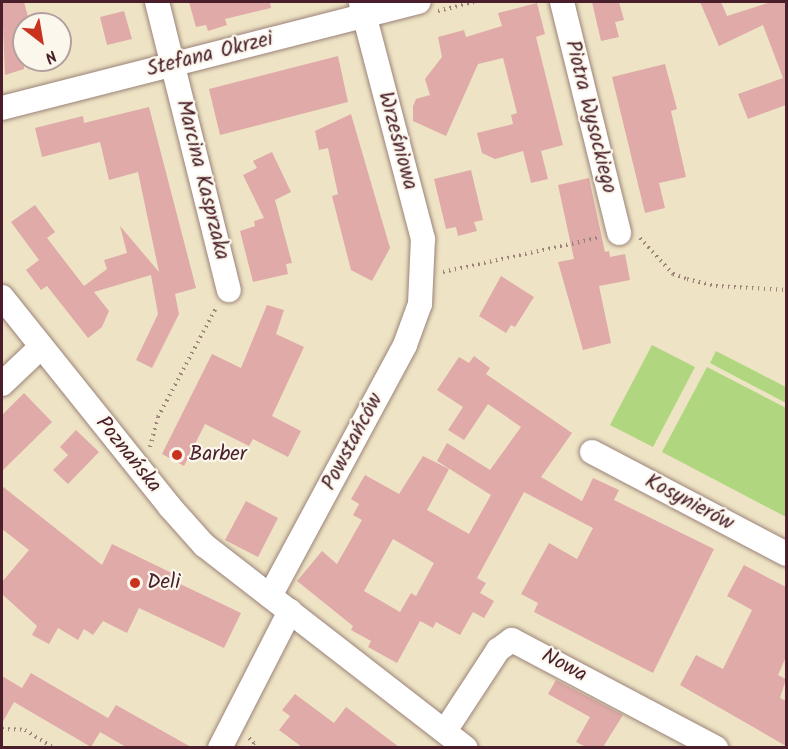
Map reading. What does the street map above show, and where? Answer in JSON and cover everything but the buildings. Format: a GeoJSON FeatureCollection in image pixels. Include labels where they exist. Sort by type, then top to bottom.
{"type":"FeatureCollection","features":[{"type":"Feature","properties":{"kind":"street","name":"Marcina Kasprzaka"},"geometry":{"type":"LineString","coordinates":[[157,2],[229,290]]}},
{"type":"Feature","properties":{"kind":"street","name":"Stefana Okrzei"},"geometry":{"type":"LineString","coordinates":[[2,108],[173,64],[362,8],[419,2]]}},
{"type":"Feature","properties":{"kind":"street","name":"Piotra Wysockiego"},"geometry":{"type":"LineString","coordinates":[[562,2],[619,233]]}},
{"type":"Feature","properties":{"kind":"street","name":"Wrześniowa"},"geometry":{"type":"LineString","coordinates":[[362,8],[419,222],[430,274]]}},
{"type":"Feature","properties":{"kind":"street","name":"Powstańców"},"geometry":{"type":"LineString","coordinates":[[270,596],[405,345],[430,274]]}},
{"type":"Feature","properties":{"kind":"street","name":"Poznańska"},"geometry":{"type":"LineString","coordinates":[[2,297],[187,527],[270,596],[466,747]]}},
{"type":"Feature","properties":{"kind":"street"},"geometry":{"type":"LineString","coordinates":[[2,384],[41,347]]}},
{"type":"Feature","properties":{"kind":"street","name":"Kosynierów"},"geometry":{"type":"LineString","coordinates":[[592,452],[786,554]]}},
{"type":"Feature","properties":{"kind":"street"},"geometry":{"type":"LineString","coordinates":[[220,747],[290,611]]}},
{"type":"Feature","properties":{"kind":"street","name":"Nowa"},"geometry":{"type":"LineString","coordinates":[[445,731],[498,650],[512,640],[716,747]]}},
{"type":"Feature","properties":{"kind":"path"},"geometry":{"type":"LineString","coordinates":[[430,274],[619,233],[634,232],[673,274],[716,286],[786,290]]}},
{"type":"Feature","properties":{"kind":"path"},"geometry":{"type":"LineString","coordinates":[[141,448],[148,456],[158,417],[168,395],[229,290]]}},
{"type":"Feature","properties":{"kind":"path"},"geometry":{"type":"LineString","coordinates":[[2,729],[26,730],[54,747]]}},
{"type":"Feature","properties":{"kind":"path"},"geometry":{"type":"LineString","coordinates":[[246,735],[254,743],[251,747]]}},
{"type":"Feature","properties":{"kind":"green space"},"geometry":{"type":"Polygon","coordinates":[[[652,345],[695,367],[653,447],[610,425],[652,345]]]}},
{"type":"Feature","properties":{"kind":"green space"},"geometry":{"type":"Polygon","coordinates":[[[716,351],[786,387],[786,403],[710,363],[716,351]]]}},
{"type":"Feature","properties":{"kind":"green space"},"geometry":{"type":"Polygon","coordinates":[[[707,367],[786,408],[786,517],[662,452],[707,367]]]}},
{"type":"Feature","properties":{"kind":"place","name":"Barber"},"geometry":{"type":"Point","coordinates":[177,455]}},
{"type":"Feature","properties":{"kind":"place","name":"Deli"},"geometry":{"type":"Point","coordinates":[135,583]}}]}
